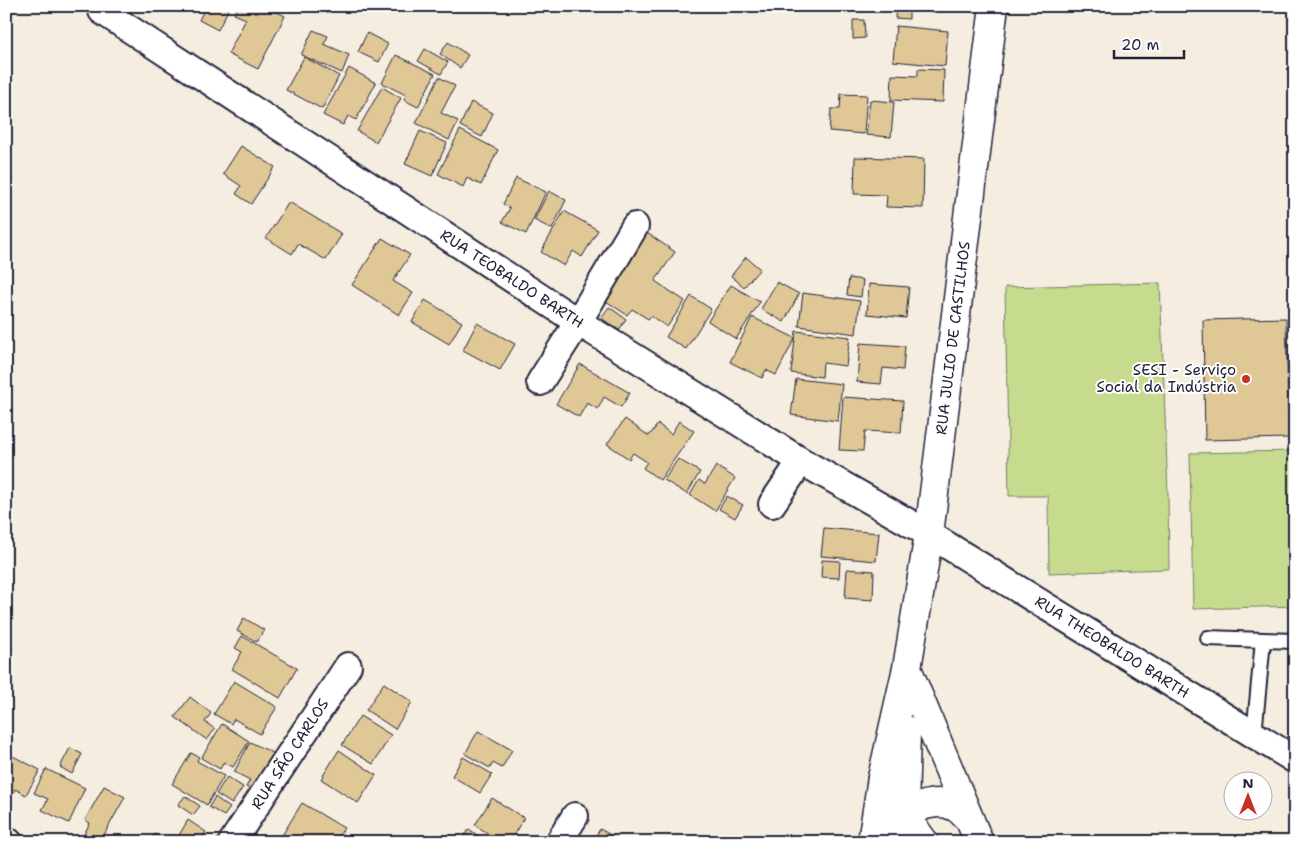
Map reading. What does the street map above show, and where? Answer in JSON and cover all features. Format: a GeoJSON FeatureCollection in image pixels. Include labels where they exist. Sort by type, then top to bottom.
{"type":"FeatureCollection","features":[{"type":"Feature","properties":{"kind":"main road","name":"RUA JULIO DE CASTILHOS"},"geometry":{"type":"LineString","coordinates":[[873,836],[882,778],[907,668],[929,534],[994,6]]}},
{"type":"Feature","properties":{"kind":"main road","name":"RUA JULIO DE CASTILHOS"},"geometry":{"type":"LineString","coordinates":[[899,842],[904,814],[907,668]]}},
{"type":"Feature","properties":{"kind":"main road"},"geometry":{"type":"LineString","coordinates":[[907,668],[975,831]]}},
{"type":"Feature","properties":{"kind":"main road"},"geometry":{"type":"LineString","coordinates":[[882,778],[924,842]]}},
{"type":"Feature","properties":{"kind":"main road"},"geometry":{"type":"LineString","coordinates":[[873,836],[904,814],[923,805],[938,803],[954,806],[975,831]]}},
{"type":"Feature","properties":{"kind":"street","name":"RUA TEOBALDO BARTH"},"geometry":{"type":"LineString","coordinates":[[101,9],[578,322],[801,461],[929,534]]}},
{"type":"Feature","properties":{"kind":"street"},"geometry":{"type":"LineString","coordinates":[[540,382],[635,226]]}},
{"type":"Feature","properties":{"kind":"street"},"geometry":{"type":"LineString","coordinates":[[772,504],[801,461]]}},
{"type":"Feature","properties":{"kind":"street","name":"RUA THEOBALDO BARTH"},"geometry":{"type":"LineString","coordinates":[[929,534],[1295,760]]}},
{"type":"Feature","properties":{"kind":"street","name":"RUA SÃO CARLOS"},"geometry":{"type":"LineString","coordinates":[[232,842],[348,666]]}},
{"type":"Feature","properties":{"kind":"street"},"geometry":{"type":"LineString","coordinates":[[558,842],[575,816]]}},
{"type":"Feature","properties":{"kind":"lane"},"geometry":{"type":"LineString","coordinates":[[1208,638],[1295,641]]}},
{"type":"Feature","properties":{"kind":"lane"},"geometry":{"type":"LineString","coordinates":[[1254,735],[1262,640]]}},
{"type":"Feature","properties":{"kind":"green space"},"geometry":{"type":"Polygon","coordinates":[[[1160,283],[1169,569],[1049,573],[1048,496],[1009,496],[1005,287],[1160,283]]]}},
{"type":"Feature","properties":{"kind":"green space"},"geometry":{"type":"Polygon","coordinates":[[[1295,451],[1295,606],[1193,609],[1190,453],[1295,451]]]}},
{"type":"Feature","properties":{"kind":"building"},"geometry":{"type":"Polygon","coordinates":[[[206,6],[230,6],[218,30],[199,20],[206,6]]]}},
{"type":"Feature","properties":{"kind":"building"},"geometry":{"type":"Polygon","coordinates":[[[238,6],[270,6],[269,8],[285,16],[258,69],[228,54],[246,19],[234,14],[238,6]]]}},
{"type":"Feature","properties":{"kind":"building"},"geometry":{"type":"Polygon","coordinates":[[[896,6],[931,6],[931,10],[909,9],[909,19],[895,18],[896,6]]]}},
{"type":"Feature","properties":{"kind":"building"},"geometry":{"type":"Polygon","coordinates":[[[853,20],[864,20],[865,38],[853,39],[853,20]]]}},
{"type":"Feature","properties":{"kind":"building"},"geometry":{"type":"Polygon","coordinates":[[[896,26],[948,31],[945,66],[893,61],[896,26]]]}},
{"type":"Feature","properties":{"kind":"building"},"geometry":{"type":"Polygon","coordinates":[[[313,30],[328,36],[324,44],[349,55],[342,73],[301,55],[313,30]]]}},
{"type":"Feature","properties":{"kind":"building"},"geometry":{"type":"Polygon","coordinates":[[[367,33],[388,44],[379,62],[358,52],[367,33]]]}},
{"type":"Feature","properties":{"kind":"building"},"geometry":{"type":"Polygon","coordinates":[[[448,42],[468,55],[460,68],[440,54],[448,42]]]}},
{"type":"Feature","properties":{"kind":"building"},"geometry":{"type":"Polygon","coordinates":[[[425,49],[448,62],[441,74],[418,61],[425,49]]]}},
{"type":"Feature","properties":{"kind":"building"},"geometry":{"type":"Polygon","coordinates":[[[396,55],[435,74],[418,107],[404,100],[406,95],[382,83],[396,55]]]}},
{"type":"Feature","properties":{"kind":"building"},"geometry":{"type":"Polygon","coordinates":[[[304,57],[339,76],[322,109],[286,90],[304,57]]]}},
{"type":"Feature","properties":{"kind":"building"},"geometry":{"type":"Polygon","coordinates":[[[349,68],[376,83],[356,120],[348,116],[343,125],[323,115],[349,68]]]}},
{"type":"Feature","properties":{"kind":"building"},"geometry":{"type":"Polygon","coordinates":[[[918,69],[944,70],[943,102],[891,100],[892,75],[918,76],[918,69]]]}},
{"type":"Feature","properties":{"kind":"building"},"geometry":{"type":"Polygon","coordinates":[[[439,77],[455,86],[441,113],[458,121],[449,140],[416,123],[439,77]]]}},
{"type":"Feature","properties":{"kind":"building"},"geometry":{"type":"Polygon","coordinates":[[[382,87],[401,98],[376,142],[357,131],[382,87]]]}},
{"type":"Feature","properties":{"kind":"building"},"geometry":{"type":"Polygon","coordinates":[[[841,94],[867,95],[864,134],[829,131],[831,109],[840,109],[841,94]]]}},
{"type":"Feature","properties":{"kind":"building"},"geometry":{"type":"Polygon","coordinates":[[[870,100],[894,102],[891,137],[866,135],[870,100]]]}},
{"type":"Feature","properties":{"kind":"building"},"geometry":{"type":"Polygon","coordinates":[[[471,102],[493,113],[482,137],[460,126],[471,102]]]}},
{"type":"Feature","properties":{"kind":"building"},"geometry":{"type":"Polygon","coordinates":[[[460,130],[498,150],[481,185],[467,178],[463,187],[438,174],[460,130]]]}},
{"type":"Feature","properties":{"kind":"building"},"geometry":{"type":"Polygon","coordinates":[[[420,131],[447,143],[432,176],[405,164],[420,131]]]}},
{"type":"Feature","properties":{"kind":"building"},"geometry":{"type":"Polygon","coordinates":[[[241,146],[275,167],[251,204],[236,194],[241,186],[223,174],[241,146]]]}},
{"type":"Feature","properties":{"kind":"building"},"geometry":{"type":"Polygon","coordinates":[[[855,157],[924,159],[923,208],[886,207],[887,195],[854,194],[855,157]]]}},
{"type":"Feature","properties":{"kind":"building"},"geometry":{"type":"Polygon","coordinates":[[[516,178],[546,192],[526,234],[502,222],[510,208],[503,204],[516,178]]]}},
{"type":"Feature","properties":{"kind":"building"},"geometry":{"type":"Polygon","coordinates":[[[549,191],[566,200],[552,229],[534,220],[549,191]]]}},
{"type":"Feature","properties":{"kind":"building"},"geometry":{"type":"Polygon","coordinates":[[[289,202],[342,234],[326,260],[298,244],[292,254],[266,238],[289,202]]]}},
{"type":"Feature","properties":{"kind":"building"},"geometry":{"type":"Polygon","coordinates":[[[564,211],[598,230],[582,257],[573,251],[564,266],[541,252],[564,211]]]}},
{"type":"Feature","properties":{"kind":"building"},"geometry":{"type":"Polygon","coordinates":[[[647,233],[675,252],[655,281],[685,301],[667,327],[651,316],[648,319],[632,309],[627,315],[603,299],[647,233]]]}},
{"type":"Feature","properties":{"kind":"building"},"geometry":{"type":"Polygon","coordinates":[[[382,238],[410,255],[393,281],[413,293],[399,315],[352,285],[382,238]]]}},
{"type":"Feature","properties":{"kind":"building"},"geometry":{"type":"Polygon","coordinates":[[[746,257],[760,269],[744,287],[731,276],[746,257]]]}},
{"type":"Feature","properties":{"kind":"building"},"geometry":{"type":"Polygon","coordinates":[[[849,278],[863,280],[861,297],[847,295],[849,278]]]}},
{"type":"Feature","properties":{"kind":"building"},"geometry":{"type":"Polygon","coordinates":[[[777,282],[799,294],[784,322],[761,309],[777,282]]]}},
{"type":"Feature","properties":{"kind":"building"},"geometry":{"type":"Polygon","coordinates":[[[869,284],[909,287],[906,318],[867,314],[869,284]]]}},
{"type":"Feature","properties":{"kind":"building"},"geometry":{"type":"Polygon","coordinates":[[[731,285],[760,302],[736,339],[708,321],[731,285]]]}},
{"type":"Feature","properties":{"kind":"building"},"geometry":{"type":"Polygon","coordinates":[[[803,293],[860,301],[856,334],[799,326],[803,293]]]}},
{"type":"Feature","properties":{"kind":"building"},"geometry":{"type":"Polygon","coordinates":[[[691,296],[711,309],[686,349],[666,337],[691,296]]]}},
{"type":"Feature","properties":{"kind":"building"},"geometry":{"type":"Polygon","coordinates":[[[425,300],[462,322],[449,344],[412,322],[425,300]]]}},
{"type":"Feature","properties":{"kind":"building"},"geometry":{"type":"Polygon","coordinates":[[[609,307],[626,319],[619,330],[601,318],[609,307]]]}},
{"type":"Feature","properties":{"kind":"building"},"geometry":{"type":"Polygon","coordinates":[[[752,317],[795,338],[776,375],[766,370],[762,378],[730,362],[752,317]]]}},
{"type":"Feature","properties":{"kind":"building","name":"SESI - Serviço Social da Indústria"},"geometry":{"type":"Polygon","coordinates":[[[1286,318],[1289,438],[1205,440],[1203,320],[1286,318]]]}},
{"type":"Feature","properties":{"kind":"building"},"geometry":{"type":"Polygon","coordinates":[[[477,323],[515,344],[500,370],[463,350],[477,323]]]}},
{"type":"Feature","properties":{"kind":"building"},"geometry":{"type":"Polygon","coordinates":[[[796,331],[850,337],[846,366],[823,363],[822,377],[791,373],[796,331]]]}},
{"type":"Feature","properties":{"kind":"building"},"geometry":{"type":"Polygon","coordinates":[[[860,343],[905,346],[903,370],[883,368],[881,384],[857,382],[860,343]]]}},
{"type":"Feature","properties":{"kind":"building"},"geometry":{"type":"Polygon","coordinates":[[[580,364],[630,393],[621,407],[604,397],[598,409],[587,403],[579,417],[556,404],[580,364]]]}},
{"type":"Feature","properties":{"kind":"building"},"geometry":{"type":"Polygon","coordinates":[[[796,379],[842,384],[838,421],[791,415],[796,379]]]}},
{"type":"Feature","properties":{"kind":"building"},"geometry":{"type":"Polygon","coordinates":[[[843,397],[903,401],[901,433],[865,431],[863,451],[839,450],[843,397]]]}},
{"type":"Feature","properties":{"kind":"building"},"geometry":{"type":"Polygon","coordinates":[[[625,419],[649,436],[658,424],[671,434],[679,421],[694,431],[660,480],[643,468],[647,462],[633,453],[629,459],[607,444],[625,419]]]}},
{"type":"Feature","properties":{"kind":"building"},"geometry":{"type":"Polygon","coordinates":[[[678,459],[700,472],[687,494],[664,480],[678,459]]]}},
{"type":"Feature","properties":{"kind":"building"},"geometry":{"type":"Polygon","coordinates":[[[716,466],[735,478],[715,511],[690,495],[699,480],[705,484],[716,466]]]}},
{"type":"Feature","properties":{"kind":"building"},"geometry":{"type":"Polygon","coordinates":[[[727,496],[743,505],[735,518],[719,509],[727,496]]]}},
{"type":"Feature","properties":{"kind":"building"},"geometry":{"type":"Polygon","coordinates":[[[824,528],[879,533],[876,561],[821,556],[824,528]]]}},
{"type":"Feature","properties":{"kind":"building"},"geometry":{"type":"Polygon","coordinates":[[[822,560],[840,561],[839,578],[821,577],[822,560]]]}},
{"type":"Feature","properties":{"kind":"building"},"geometry":{"type":"Polygon","coordinates":[[[847,569],[874,571],[873,600],[845,598],[847,569]]]}},
{"type":"Feature","properties":{"kind":"building"},"geometry":{"type":"Polygon","coordinates":[[[244,618],[264,630],[257,642],[237,631],[244,618]]]}},
{"type":"Feature","properties":{"kind":"building"},"geometry":{"type":"Polygon","coordinates":[[[242,636],[297,668],[280,698],[232,669],[242,652],[235,648],[242,636]]]}},
{"type":"Feature","properties":{"kind":"building"},"geometry":{"type":"Polygon","coordinates":[[[234,681],[277,707],[260,734],[234,719],[231,724],[214,714],[234,681]]]}},
{"type":"Feature","properties":{"kind":"building"},"geometry":{"type":"Polygon","coordinates":[[[384,683],[412,702],[395,729],[366,710],[384,683]]]}},
{"type":"Feature","properties":{"kind":"building"},"geometry":{"type":"Polygon","coordinates":[[[190,697],[211,713],[205,722],[215,729],[207,740],[175,717],[190,697]]]}},
{"type":"Feature","properties":{"kind":"building"},"geometry":{"type":"Polygon","coordinates":[[[360,716],[391,735],[373,764],[342,745],[360,716]]]}},
{"type":"Feature","properties":{"kind":"building"},"geometry":{"type":"Polygon","coordinates":[[[222,724],[249,741],[233,767],[224,762],[220,769],[201,758],[222,724]]]}},
{"type":"Feature","properties":{"kind":"building"},"geometry":{"type":"Polygon","coordinates":[[[478,731],[512,750],[502,768],[493,763],[490,768],[465,754],[478,731]]]}},
{"type":"Feature","properties":{"kind":"building"},"geometry":{"type":"Polygon","coordinates":[[[250,742],[275,754],[256,792],[246,787],[250,780],[234,772],[250,742]]]}},
{"type":"Feature","properties":{"kind":"building"},"geometry":{"type":"Polygon","coordinates":[[[70,748],[82,754],[72,774],[60,767],[70,748]]]}},
{"type":"Feature","properties":{"kind":"building"},"geometry":{"type":"Polygon","coordinates":[[[339,750],[376,775],[358,803],[321,779],[339,750]]]}},
{"type":"Feature","properties":{"kind":"building"},"geometry":{"type":"Polygon","coordinates":[[[191,753],[199,757],[197,761],[224,776],[207,805],[172,784],[191,753]]]}},
{"type":"Feature","properties":{"kind":"building"},"geometry":{"type":"Polygon","coordinates":[[[9,754],[40,770],[26,795],[15,789],[12,796],[6,793],[6,759],[9,754]]]}},
{"type":"Feature","properties":{"kind":"building"},"geometry":{"type":"Polygon","coordinates":[[[463,757],[492,774],[480,793],[452,776],[463,757]]]}},
{"type":"Feature","properties":{"kind":"building"},"geometry":{"type":"Polygon","coordinates":[[[46,769],[85,788],[69,823],[42,810],[48,799],[34,793],[46,769]]]}},
{"type":"Feature","properties":{"kind":"building"},"geometry":{"type":"Polygon","coordinates":[[[227,777],[243,787],[232,804],[216,794],[227,777]]]}},
{"type":"Feature","properties":{"kind":"building"},"geometry":{"type":"Polygon","coordinates":[[[104,786],[125,797],[100,842],[97,842],[84,834],[90,823],[85,820],[104,786]]]}},
{"type":"Feature","properties":{"kind":"building"},"geometry":{"type":"Polygon","coordinates":[[[185,796],[200,806],[193,815],[178,805],[185,796]]]}},
{"type":"Feature","properties":{"kind":"building"},"geometry":{"type":"Polygon","coordinates":[[[215,797],[230,808],[224,816],[209,807],[215,797]]]}},
{"type":"Feature","properties":{"kind":"building"},"geometry":{"type":"Polygon","coordinates":[[[492,798],[524,818],[509,842],[501,842],[475,825],[492,798]]]}},
{"type":"Feature","properties":{"kind":"building"},"geometry":{"type":"Polygon","coordinates":[[[302,803],[344,828],[335,842],[278,842],[302,803]]]}},
{"type":"Feature","properties":{"kind":"building"},"geometry":{"type":"Polygon","coordinates":[[[188,820],[206,832],[200,842],[175,842],[188,820]]]}},
{"type":"Feature","properties":{"kind":"building"},"geometry":{"type":"Polygon","coordinates":[[[469,829],[487,842],[460,842],[469,829]]]}},
{"type":"Feature","properties":{"kind":"building"},"geometry":{"type":"Polygon","coordinates":[[[600,829],[623,842],[592,842],[600,829]]]}},
{"type":"Feature","properties":{"kind":"building"},"geometry":{"type":"Polygon","coordinates":[[[155,834],[167,842],[150,842],[155,834]]]}},
{"type":"Feature","properties":{"kind":"place","name":"SESI - Serviço Social da Indústria"},"geometry":{"type":"Point","coordinates":[1246,379]}}]}
